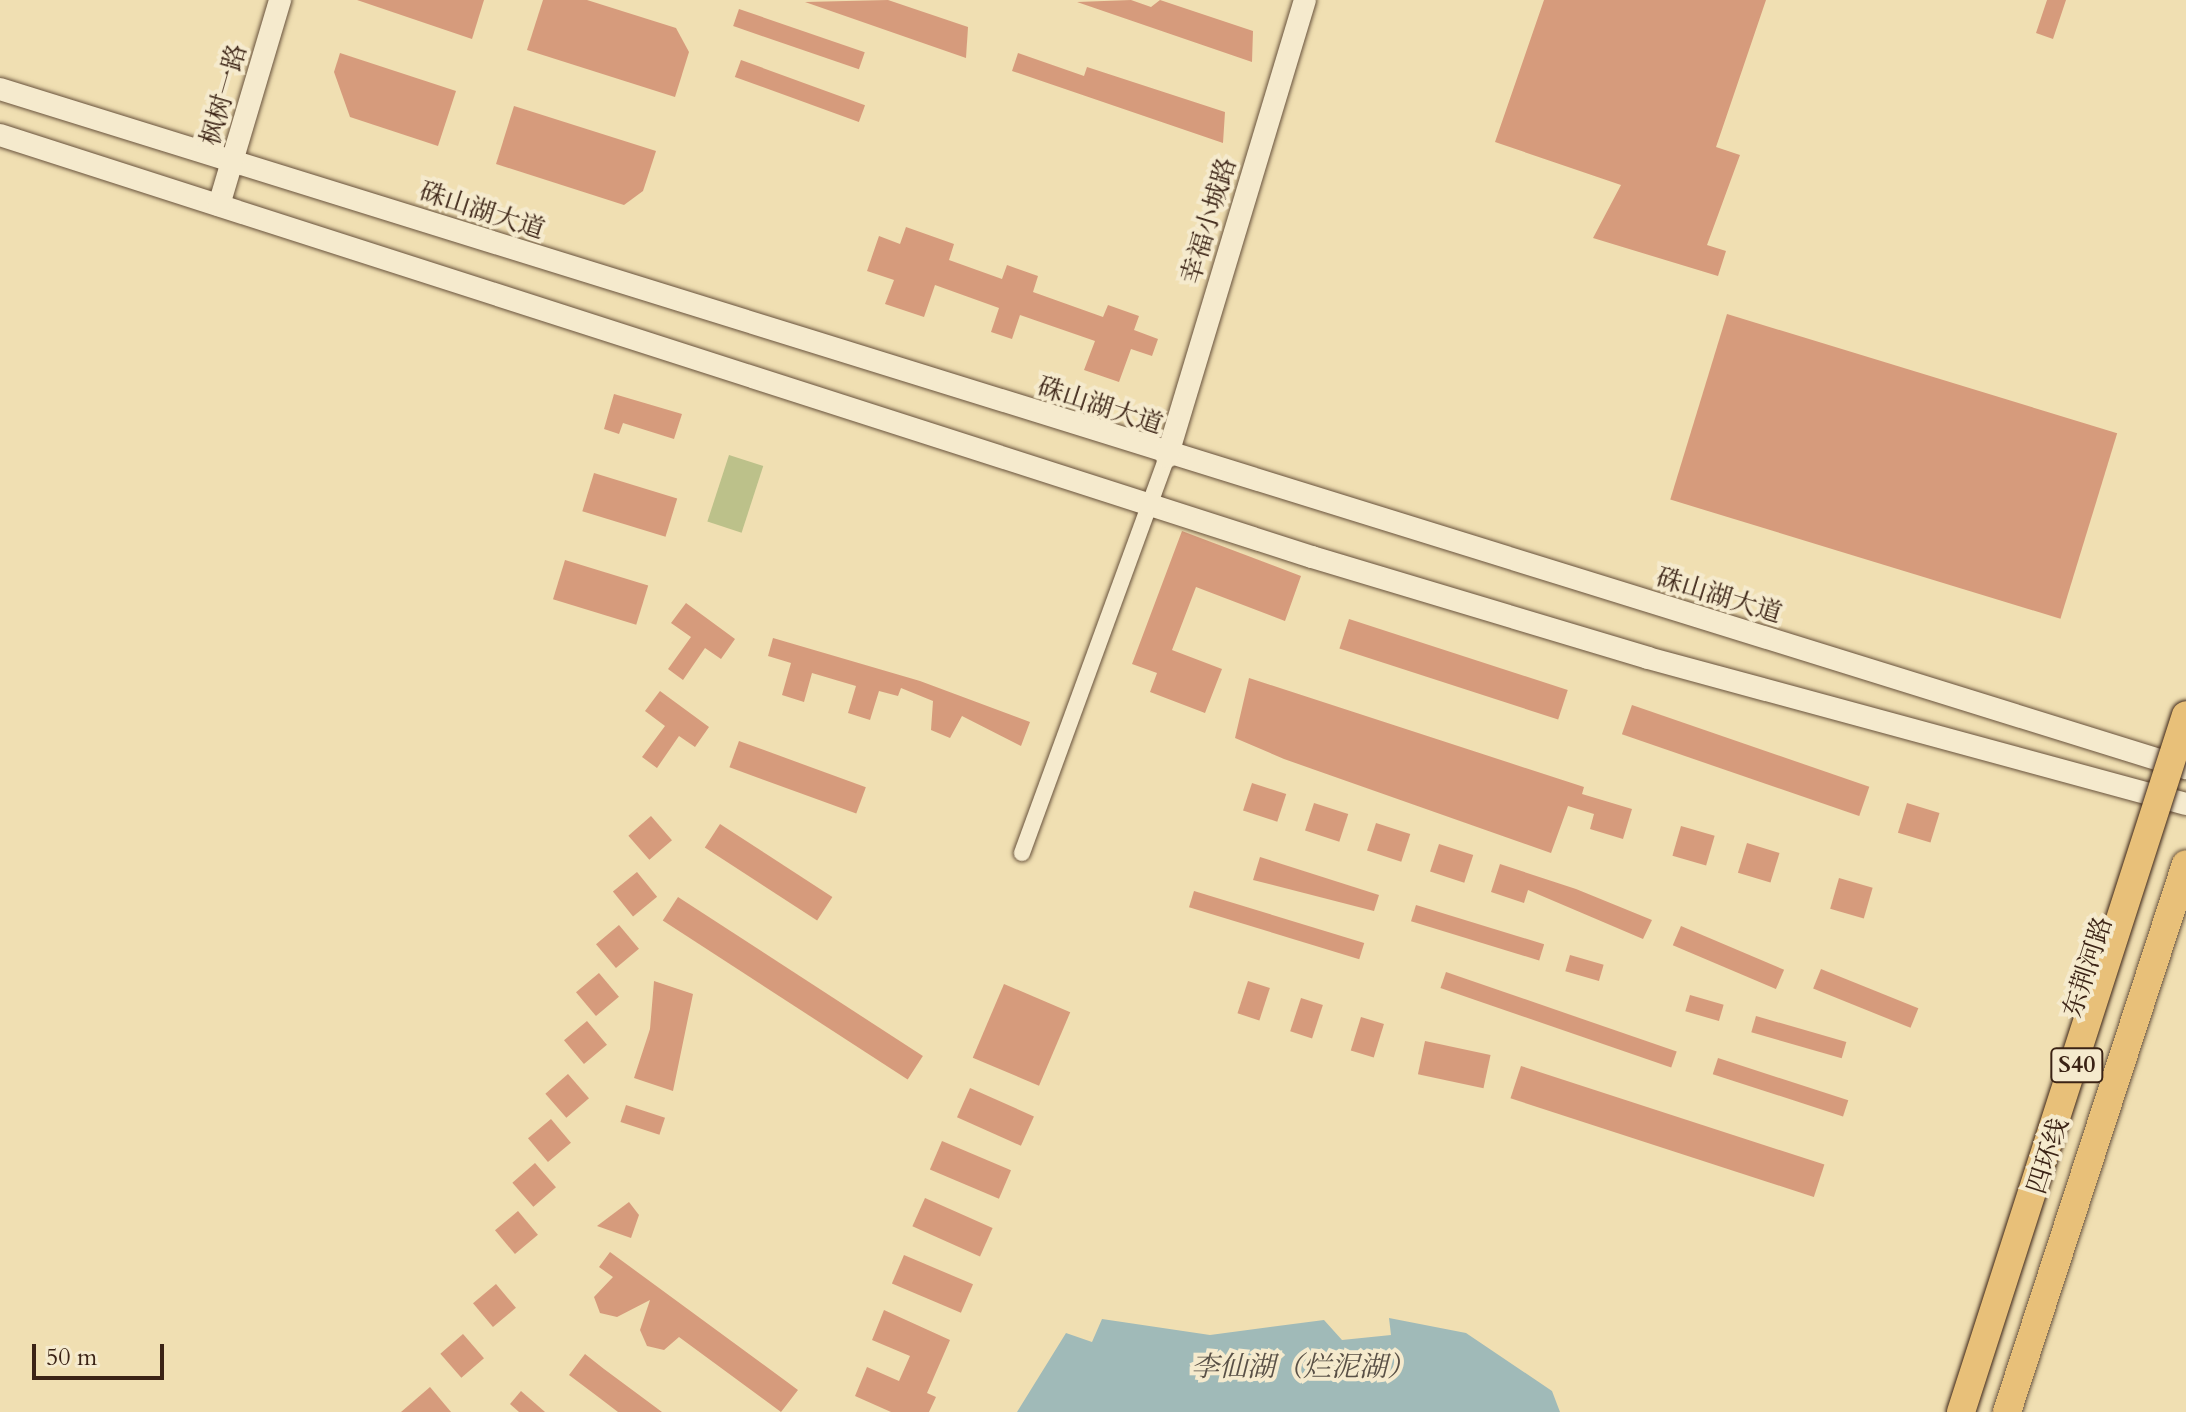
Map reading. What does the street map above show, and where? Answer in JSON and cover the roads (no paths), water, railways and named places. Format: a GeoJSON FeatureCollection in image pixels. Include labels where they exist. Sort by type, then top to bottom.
{"type":"FeatureCollection","features":[{"type":"Feature","properties":{"kind":"highway","name":"四环线"},"geometry":{"type":"LineString","coordinates":[[1961,1412],[2186,715]]}},
{"type":"Feature","properties":{"kind":"highway","name":"四环线"},"geometry":{"type":"LineString","coordinates":[[2007,1412],[2186,864]]}},
{"type":"Feature","properties":{"kind":"main road","name":"枫树一路"},"geometry":{"type":"LineString","coordinates":[[219,205],[235,160],[280,0]]}},
{"type":"Feature","properties":{"kind":"main road","name":"幸福小城路"},"geometry":{"type":"LineString","coordinates":[[1167,457],[1305,0]]}},
{"type":"Feature","properties":{"kind":"main road","name":"硃山湖大道"},"geometry":{"type":"LineString","coordinates":[[0,89],[235,160],[1167,457],[2185,768]]}},
{"type":"Feature","properties":{"kind":"main road"},"geometry":{"type":"LineString","coordinates":[[0,135],[1149,506],[1648,658],[2180,802]]}},
{"type":"Feature","properties":{"kind":"main road","name":"东荆河路"},"geometry":{"type":"LineString","coordinates":[[1970,1412],[2180,802],[2185,768]]}},
{"type":"Feature","properties":{"kind":"street"},"geometry":{"type":"LineString","coordinates":[[1022,853],[1167,457]]}},
{"type":"Feature","properties":{"kind":"water","name":"李仙湖（烂泥湖）"},"geometry":{"type":"Polygon","coordinates":[[[1389,1318],[1466,1333],[1552,1391],[1560,1412],[1017,1412],[1066,1333],[1092,1342],[1102,1319],[1210,1335],[1324,1320],[1342,1340],[1391,1335],[1389,1318]]]}}]}
